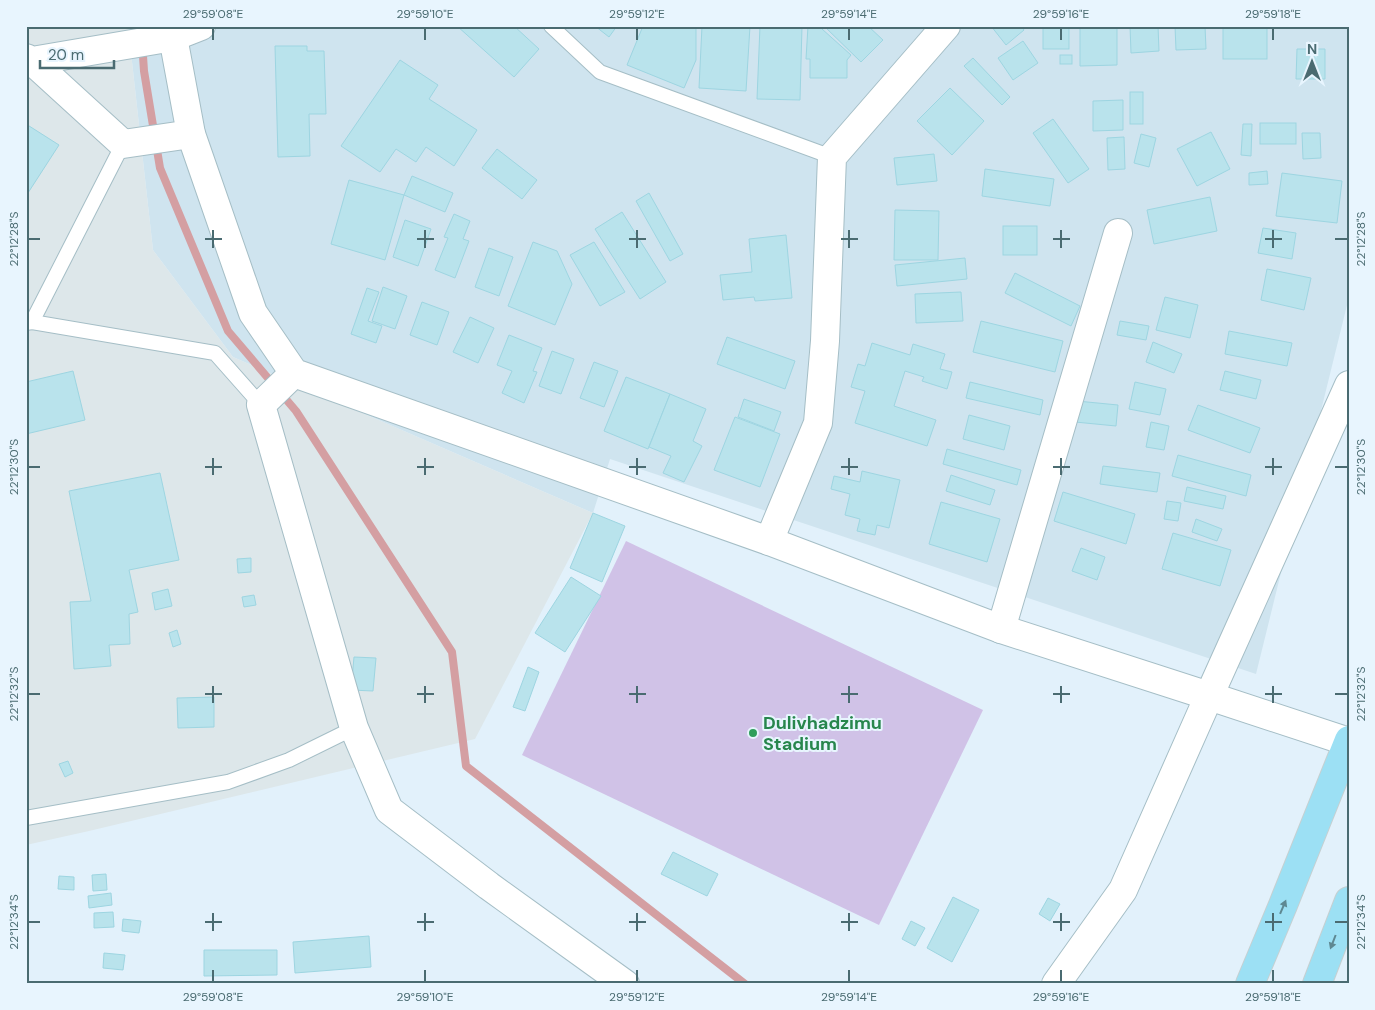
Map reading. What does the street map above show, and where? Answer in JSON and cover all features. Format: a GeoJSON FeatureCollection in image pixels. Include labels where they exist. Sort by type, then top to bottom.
{"type":"FeatureCollection","features":[{"type":"Feature","properties":{"kind":"highway"},"geometry":{"type":"LineString","coordinates":[[1250,984],[1284,905],[1348,741]]}},
{"type":"Feature","properties":{"kind":"highway"},"geometry":{"type":"LineString","coordinates":[[1317,984],[1349,901]]}},
{"type":"Feature","properties":{"kind":"street"},"geometry":{"type":"LineString","coordinates":[[29,60],[153,41],[200,26]]}},
{"type":"Feature","properties":{"kind":"street"},"geometry":{"type":"LineString","coordinates":[[769,542],[818,423],[825,341],[832,157],[946,26]]}},
{"type":"Feature","properties":{"kind":"street"},"geometry":{"type":"LineString","coordinates":[[153,41],[156,139],[253,313],[277,389],[354,728],[389,810],[489,886],[625,984]]}},
{"type":"Feature","properties":{"kind":"street"},"geometry":{"type":"LineString","coordinates":[[29,60],[156,139]]}},
{"type":"Feature","properties":{"kind":"street"},"geometry":{"type":"LineString","coordinates":[[1001,629],[1118,232]]}},
{"type":"Feature","properties":{"kind":"street"},"geometry":{"type":"LineString","coordinates":[[1056,984],[1123,890],[1349,385]]}},
{"type":"Feature","properties":{"kind":"street"},"geometry":{"type":"LineString","coordinates":[[277,389],[769,542],[1001,629],[1348,741]]}},
{"type":"Feature","properties":{"kind":"lane"},"geometry":{"type":"LineString","coordinates":[[551,26],[600,72],[832,157]]}},
{"type":"Feature","properties":{"kind":"lane"},"geometry":{"type":"LineString","coordinates":[[156,139],[29,322],[216,353],[277,389]]}},
{"type":"Feature","properties":{"kind":"lane"},"geometry":{"type":"LineString","coordinates":[[26,818],[228,782],[289,760],[354,728]]}},
{"type":"Feature","properties":{"kind":"shaded area"},"geometry":{"type":"Polygon","coordinates":[[[26,26],[128,26],[153,250],[233,357],[593,513],[475,739],[26,845],[26,26]]]}},
{"type":"Feature","properties":{"kind":"shaded area"},"geometry":{"type":"Polygon","coordinates":[[[128,26],[1349,26],[1349,297],[1256,674],[610,459],[593,513],[233,357],[153,250],[128,26]]]}},
{"type":"Feature","properties":{"kind":"shaded area","name":"Dulivhadzimu Stadium"},"geometry":{"type":"Polygon","coordinates":[[[626,541],[983,710],[879,925],[522,755],[626,541]]]}},
{"type":"Feature","properties":{"kind":"building"},"geometry":{"type":"Polygon","coordinates":[[[457,26],[514,26],[539,49],[514,77],[457,26]]]}},
{"type":"Feature","properties":{"kind":"building"},"geometry":{"type":"Polygon","coordinates":[[[595,26],[617,26],[609,37],[595,26]]]}},
{"type":"Feature","properties":{"kind":"building"},"geometry":{"type":"Polygon","coordinates":[[[643,26],[696,26],[696,60],[684,88],[627,65],[643,26]]]}},
{"type":"Feature","properties":{"kind":"building"},"geometry":{"type":"Polygon","coordinates":[[[702,26],[750,26],[746,91],[699,88],[702,26]]]}},
{"type":"Feature","properties":{"kind":"building"},"geometry":{"type":"Polygon","coordinates":[[[760,26],[802,26],[800,100],[757,99],[760,26]]]}},
{"type":"Feature","properties":{"kind":"building"},"geometry":{"type":"Polygon","coordinates":[[[808,26],[822,26],[822,29],[851,55],[847,60],[847,78],[810,78],[810,59],[806,59],[808,26]]]}},
{"type":"Feature","properties":{"kind":"building"},"geometry":{"type":"Polygon","coordinates":[[[824,26],[868,26],[883,40],[861,62],[824,26]]]}},
{"type":"Feature","properties":{"kind":"building"},"geometry":{"type":"Polygon","coordinates":[[[991,26],[1021,26],[1024,30],[1006,45],[991,26]]]}},
{"type":"Feature","properties":{"kind":"building"},"geometry":{"type":"Polygon","coordinates":[[[1043,26],[1069,26],[1069,49],[1043,49],[1043,26]]]}},
{"type":"Feature","properties":{"kind":"building"},"geometry":{"type":"Polygon","coordinates":[[[1080,26],[1117,26],[1117,65],[1080,66],[1080,26]]]}},
{"type":"Feature","properties":{"kind":"building"},"geometry":{"type":"Polygon","coordinates":[[[1130,26],[1158,26],[1159,51],[1131,53],[1130,26]]]}},
{"type":"Feature","properties":{"kind":"building"},"geometry":{"type":"Polygon","coordinates":[[[1175,26],[1205,26],[1206,49],[1176,50],[1175,26]]]}},
{"type":"Feature","properties":{"kind":"building"},"geometry":{"type":"Polygon","coordinates":[[[1223,26],[1267,26],[1267,59],[1223,59],[1223,26]]]}},
{"type":"Feature","properties":{"kind":"building"},"geometry":{"type":"Polygon","coordinates":[[[1023,41],[1038,63],[1013,80],[998,58],[1023,41]]]}},
{"type":"Feature","properties":{"kind":"building"},"geometry":{"type":"Polygon","coordinates":[[[275,46],[307,46],[307,51],[324,51],[326,114],[309,114],[310,156],[278,157],[275,46]]]}},
{"type":"Feature","properties":{"kind":"building"},"geometry":{"type":"Polygon","coordinates":[[[1297,49],[1325,49],[1325,79],[1296,79],[1297,49]]]}},
{"type":"Feature","properties":{"kind":"building"},"geometry":{"type":"Polygon","coordinates":[[[1060,55],[1072,55],[1072,64],[1060,64],[1060,55]]]}},
{"type":"Feature","properties":{"kind":"building"},"geometry":{"type":"Polygon","coordinates":[[[973,58],[1010,97],[1002,105],[964,66],[973,58]]]}},
{"type":"Feature","properties":{"kind":"building"},"geometry":{"type":"Polygon","coordinates":[[[400,60],[438,85],[429,99],[477,130],[454,166],[426,147],[416,162],[396,149],[380,172],[341,146],[400,60]]]}},
{"type":"Feature","properties":{"kind":"building"},"geometry":{"type":"Polygon","coordinates":[[[950,88],[984,121],[952,155],[917,121],[950,88]]]}},
{"type":"Feature","properties":{"kind":"building"},"geometry":{"type":"Polygon","coordinates":[[[1130,92],[1143,92],[1143,124],[1130,124],[1130,92]]]}},
{"type":"Feature","properties":{"kind":"building"},"geometry":{"type":"Polygon","coordinates":[[[1123,100],[1123,130],[1093,131],[1093,101],[1123,100]]]}},
{"type":"Feature","properties":{"kind":"building"},"geometry":{"type":"Polygon","coordinates":[[[1053,119],[1089,169],[1068,183],[1033,133],[1053,119]]]}},
{"type":"Feature","properties":{"kind":"building"},"geometry":{"type":"Polygon","coordinates":[[[1260,123],[1296,123],[1296,144],[1260,144],[1260,123]]]}},
{"type":"Feature","properties":{"kind":"building"},"geometry":{"type":"Polygon","coordinates":[[[26,124],[59,145],[26,196],[26,124]]]}},
{"type":"Feature","properties":{"kind":"building"},"geometry":{"type":"Polygon","coordinates":[[[1243,124],[1252,124],[1251,156],[1241,155],[1243,124]]]}},
{"type":"Feature","properties":{"kind":"building"},"geometry":{"type":"Polygon","coordinates":[[[1211,132],[1230,169],[1197,186],[1177,149],[1211,132]]]}},
{"type":"Feature","properties":{"kind":"building"},"geometry":{"type":"Polygon","coordinates":[[[1302,133],[1320,133],[1321,158],[1303,159],[1302,133]]]}},
{"type":"Feature","properties":{"kind":"building"},"geometry":{"type":"Polygon","coordinates":[[[1141,134],[1156,138],[1149,167],[1134,163],[1141,134]]]}},
{"type":"Feature","properties":{"kind":"building"},"geometry":{"type":"Polygon","coordinates":[[[1124,137],[1125,169],[1108,170],[1107,138],[1124,137]]]}},
{"type":"Feature","properties":{"kind":"building"},"geometry":{"type":"Polygon","coordinates":[[[497,149],[537,180],[522,199],[482,168],[497,149]]]}},
{"type":"Feature","properties":{"kind":"building"},"geometry":{"type":"Polygon","coordinates":[[[934,154],[937,181],[897,185],[894,158],[934,154]]]}},
{"type":"Feature","properties":{"kind":"building"},"geometry":{"type":"Polygon","coordinates":[[[985,169],[1054,179],[1050,206],[982,196],[985,169]]]}},
{"type":"Feature","properties":{"kind":"building"},"geometry":{"type":"Polygon","coordinates":[[[1267,171],[1268,184],[1249,185],[1249,173],[1267,171]]]}},
{"type":"Feature","properties":{"kind":"building"},"geometry":{"type":"Polygon","coordinates":[[[1282,173],[1342,181],[1337,223],[1276,216],[1282,173]]]}},
{"type":"Feature","properties":{"kind":"building"},"geometry":{"type":"Polygon","coordinates":[[[412,176],[453,193],[445,212],[404,195],[412,176]]]}},
{"type":"Feature","properties":{"kind":"building"},"geometry":{"type":"Polygon","coordinates":[[[349,180],[404,195],[385,260],[331,244],[349,180]]]}},
{"type":"Feature","properties":{"kind":"building"},"geometry":{"type":"Polygon","coordinates":[[[649,193],[683,254],[670,261],[636,201],[649,193]]]}},
{"type":"Feature","properties":{"kind":"building"},"geometry":{"type":"Polygon","coordinates":[[[1210,197],[1217,231],[1154,244],[1147,210],[1210,197]]]}},
{"type":"Feature","properties":{"kind":"building"},"geometry":{"type":"Polygon","coordinates":[[[895,210],[939,211],[938,260],[894,260],[895,210]]]}},
{"type":"Feature","properties":{"kind":"building"},"geometry":{"type":"Polygon","coordinates":[[[622,212],[666,282],[640,299],[595,229],[622,212]]]}},
{"type":"Feature","properties":{"kind":"building"},"geometry":{"type":"Polygon","coordinates":[[[454,214],[470,221],[463,239],[469,241],[455,278],[435,270],[448,238],[444,237],[454,214]]]}},
{"type":"Feature","properties":{"kind":"building"},"geometry":{"type":"Polygon","coordinates":[[[405,220],[431,229],[418,266],[393,257],[405,220]]]}},
{"type":"Feature","properties":{"kind":"building"},"geometry":{"type":"Polygon","coordinates":[[[1003,226],[1037,226],[1037,255],[1003,255],[1003,226]]]}},
{"type":"Feature","properties":{"kind":"building"},"geometry":{"type":"Polygon","coordinates":[[[1263,228],[1296,233],[1292,259],[1258,253],[1263,228]]]}},
{"type":"Feature","properties":{"kind":"building"},"geometry":{"type":"Polygon","coordinates":[[[786,235],[792,298],[755,301],[754,297],[723,300],[720,275],[752,272],[749,239],[786,235]]]}},
{"type":"Feature","properties":{"kind":"building"},"geometry":{"type":"Polygon","coordinates":[[[533,242],[557,251],[572,284],[555,325],[508,306],[533,242]]]}},
{"type":"Feature","properties":{"kind":"building"},"geometry":{"type":"Polygon","coordinates":[[[594,242],[625,292],[600,306],[570,255],[594,242]]]}},
{"type":"Feature","properties":{"kind":"building"},"geometry":{"type":"Polygon","coordinates":[[[489,248],[513,257],[499,296],[475,287],[489,248]]]}},
{"type":"Feature","properties":{"kind":"building"},"geometry":{"type":"Polygon","coordinates":[[[965,258],[967,279],[897,286],[895,265],[965,258]]]}},
{"type":"Feature","properties":{"kind":"building"},"geometry":{"type":"Polygon","coordinates":[[[1267,269],[1311,278],[1304,310],[1261,300],[1267,269]]]}},
{"type":"Feature","properties":{"kind":"building"},"geometry":{"type":"Polygon","coordinates":[[[1015,273],[1080,306],[1071,326],[1005,293],[1015,273]]]}},
{"type":"Feature","properties":{"kind":"building"},"geometry":{"type":"Polygon","coordinates":[[[383,287],[407,296],[395,329],[372,321],[383,287]]]}},
{"type":"Feature","properties":{"kind":"building"},"geometry":{"type":"Polygon","coordinates":[[[367,288],[379,292],[368,321],[382,326],[376,343],[351,334],[367,288]]]}},
{"type":"Feature","properties":{"kind":"building"},"geometry":{"type":"Polygon","coordinates":[[[961,292],[963,321],[916,323],[915,294],[961,292]]]}},
{"type":"Feature","properties":{"kind":"building"},"geometry":{"type":"Polygon","coordinates":[[[1165,297],[1198,305],[1190,338],[1156,330],[1165,297]]]}},
{"type":"Feature","properties":{"kind":"building"},"geometry":{"type":"Polygon","coordinates":[[[422,302],[449,312],[437,345],[410,335],[422,302]]]}},
{"type":"Feature","properties":{"kind":"building"},"geometry":{"type":"Polygon","coordinates":[[[470,317],[494,328],[478,363],[453,352],[470,317]]]}},
{"type":"Feature","properties":{"kind":"building"},"geometry":{"type":"Polygon","coordinates":[[[981,321],[1063,341],[1055,372],[973,352],[981,321]]]}},
{"type":"Feature","properties":{"kind":"building"},"geometry":{"type":"Polygon","coordinates":[[[1120,321],[1149,326],[1146,340],[1117,335],[1120,321]]]}},
{"type":"Feature","properties":{"kind":"building"},"geometry":{"type":"Polygon","coordinates":[[[1229,331],[1292,343],[1287,366],[1225,354],[1229,331]]]}},
{"type":"Feature","properties":{"kind":"building"},"geometry":{"type":"Polygon","coordinates":[[[509,335],[542,348],[533,371],[537,372],[524,403],[502,393],[512,371],[497,365],[509,335]]]}},
{"type":"Feature","properties":{"kind":"building"},"geometry":{"type":"Polygon","coordinates":[[[727,337],[795,361],[785,389],[717,364],[727,337]]]}},
{"type":"Feature","properties":{"kind":"building"},"geometry":{"type":"Polygon","coordinates":[[[1153,342],[1182,354],[1174,373],[1146,362],[1153,342]]]}},
{"type":"Feature","properties":{"kind":"building"},"geometry":{"type":"Polygon","coordinates":[[[872,343],[910,355],[913,344],[945,354],[940,369],[952,372],[947,389],[922,381],[924,377],[905,371],[894,406],[936,420],[927,446],[855,423],[865,391],[851,387],[858,364],[865,366],[872,343]]]}},
{"type":"Feature","properties":{"kind":"building"},"geometry":{"type":"Polygon","coordinates":[[[552,351],[574,359],[561,394],[539,386],[552,351]]]}},
{"type":"Feature","properties":{"kind":"building"},"geometry":{"type":"Polygon","coordinates":[[[594,362],[618,371],[604,407],[580,398],[594,362]]]}},
{"type":"Feature","properties":{"kind":"building"},"geometry":{"type":"Polygon","coordinates":[[[73,371],[85,420],[26,434],[26,382],[73,371]]]}},
{"type":"Feature","properties":{"kind":"building"},"geometry":{"type":"Polygon","coordinates":[[[1225,371],[1261,380],[1256,399],[1220,390],[1225,371]]]}},
{"type":"Feature","properties":{"kind":"building"},"geometry":{"type":"Polygon","coordinates":[[[626,377],[670,394],[648,449],[604,431],[626,377]]]}},
{"type":"Feature","properties":{"kind":"building"},"geometry":{"type":"Polygon","coordinates":[[[970,382],[1043,400],[1040,415],[966,398],[970,382]]]}},
{"type":"Feature","properties":{"kind":"building"},"geometry":{"type":"Polygon","coordinates":[[[1135,382],[1166,389],[1160,415],[1129,409],[1135,382]]]}},
{"type":"Feature","properties":{"kind":"building"},"geometry":{"type":"Polygon","coordinates":[[[670,394],[706,409],[693,441],[702,446],[684,482],[663,473],[671,456],[649,447],[670,394]]]}},
{"type":"Feature","properties":{"kind":"building"},"geometry":{"type":"Polygon","coordinates":[[[744,399],[781,412],[774,431],[738,417],[744,399]]]}},
{"type":"Feature","properties":{"kind":"building"},"geometry":{"type":"Polygon","coordinates":[[[1077,401],[1118,405],[1116,426],[1075,422],[1077,401]]]}},
{"type":"Feature","properties":{"kind":"building"},"geometry":{"type":"Polygon","coordinates":[[[1198,405],[1260,428],[1250,453],[1188,430],[1198,405]]]}},
{"type":"Feature","properties":{"kind":"building"},"geometry":{"type":"Polygon","coordinates":[[[969,415],[1010,426],[1004,450],[963,439],[969,415]]]}},
{"type":"Feature","properties":{"kind":"building"},"geometry":{"type":"Polygon","coordinates":[[[735,417],[780,434],[760,487],[714,470],[735,417]]]}},
{"type":"Feature","properties":{"kind":"building"},"geometry":{"type":"Polygon","coordinates":[[[1151,422],[1169,426],[1164,450],[1146,447],[1151,422]]]}},
{"type":"Feature","properties":{"kind":"building"},"geometry":{"type":"Polygon","coordinates":[[[947,449],[1021,470],[1017,485],[943,464],[947,449]]]}},
{"type":"Feature","properties":{"kind":"building"},"geometry":{"type":"Polygon","coordinates":[[[1178,455],[1251,475],[1246,496],[1172,476],[1178,455]]]}},
{"type":"Feature","properties":{"kind":"building"},"geometry":{"type":"Polygon","coordinates":[[[1103,466],[1160,473],[1157,492],[1100,484],[1103,466]]]}},
{"type":"Feature","properties":{"kind":"building"},"geometry":{"type":"Polygon","coordinates":[[[862,471],[900,480],[889,528],[877,525],[875,535],[857,531],[860,519],[845,515],[850,494],[831,489],[834,476],[860,482],[862,471]]]}},
{"type":"Feature","properties":{"kind":"building"},"geometry":{"type":"Polygon","coordinates":[[[160,473],[179,560],[129,570],[138,612],[129,614],[130,644],[109,645],[111,666],[74,669],[70,602],[91,601],[69,491],[160,473]]]}},
{"type":"Feature","properties":{"kind":"building"},"geometry":{"type":"Polygon","coordinates":[[[951,475],[995,490],[990,505],[946,491],[951,475]]]}},
{"type":"Feature","properties":{"kind":"building"},"geometry":{"type":"Polygon","coordinates":[[[1187,487],[1226,496],[1223,509],[1184,501],[1187,487]]]}},
{"type":"Feature","properties":{"kind":"building"},"geometry":{"type":"Polygon","coordinates":[[[1063,492],[1135,514],[1126,544],[1054,521],[1063,492]]]}},
{"type":"Feature","properties":{"kind":"building"},"geometry":{"type":"Polygon","coordinates":[[[1167,501],[1181,503],[1178,521],[1164,519],[1167,501]]]}},
{"type":"Feature","properties":{"kind":"building"},"geometry":{"type":"Polygon","coordinates":[[[941,502],[1000,519],[987,562],[929,544],[941,502]]]}},
{"type":"Feature","properties":{"kind":"building"},"geometry":{"type":"Polygon","coordinates":[[[593,513],[625,526],[602,582],[570,568],[593,513]]]}},
{"type":"Feature","properties":{"kind":"building"},"geometry":{"type":"Polygon","coordinates":[[[1196,519],[1222,529],[1217,541],[1192,532],[1196,519]]]}},
{"type":"Feature","properties":{"kind":"building"},"geometry":{"type":"Polygon","coordinates":[[[1173,533],[1231,550],[1220,586],[1162,569],[1173,533]]]}},
{"type":"Feature","properties":{"kind":"building"},"geometry":{"type":"Polygon","coordinates":[[[1081,548],[1105,557],[1097,580],[1072,571],[1081,548]]]}},
{"type":"Feature","properties":{"kind":"building"},"geometry":{"type":"Polygon","coordinates":[[[251,558],[251,572],[238,573],[237,559],[251,558]]]}},
{"type":"Feature","properties":{"kind":"building"},"geometry":{"type":"Polygon","coordinates":[[[571,577],[601,596],[565,652],[535,633],[571,577]]]}},
{"type":"Feature","properties":{"kind":"building"},"geometry":{"type":"Polygon","coordinates":[[[168,589],[172,606],[155,610],[152,593],[168,589]]]}},
{"type":"Feature","properties":{"kind":"building"},"geometry":{"type":"Polygon","coordinates":[[[254,595],[256,605],[244,607],[242,597],[254,595]]]}},
{"type":"Feature","properties":{"kind":"building"},"geometry":{"type":"Polygon","coordinates":[[[177,630],[181,644],[173,647],[169,633],[177,630]]]}},
{"type":"Feature","properties":{"kind":"building"},"geometry":{"type":"Polygon","coordinates":[[[354,657],[376,658],[373,691],[351,690],[354,657]]]}},
{"type":"Feature","properties":{"kind":"building"},"geometry":{"type":"Polygon","coordinates":[[[528,667],[539,672],[525,711],[513,707],[528,667]]]}},
{"type":"Feature","properties":{"kind":"building"},"geometry":{"type":"Polygon","coordinates":[[[214,697],[214,727],[178,728],[177,698],[214,697]]]}},
{"type":"Feature","properties":{"kind":"building"},"geometry":{"type":"Polygon","coordinates":[[[68,761],[73,773],[65,777],[59,764],[68,761]]]}},
{"type":"Feature","properties":{"kind":"building"},"geometry":{"type":"Polygon","coordinates":[[[673,852],[718,874],[707,896],[661,874],[673,852]]]}},
{"type":"Feature","properties":{"kind":"building"},"geometry":{"type":"Polygon","coordinates":[[[106,874],[107,890],[93,891],[92,875],[106,874]]]}},
{"type":"Feature","properties":{"kind":"building"},"geometry":{"type":"Polygon","coordinates":[[[59,876],[74,877],[74,890],[58,889],[59,876]]]}},
{"type":"Feature","properties":{"kind":"building"},"geometry":{"type":"Polygon","coordinates":[[[111,893],[112,905],[89,908],[88,896],[111,893]]]}},
{"type":"Feature","properties":{"kind":"building"},"geometry":{"type":"Polygon","coordinates":[[[953,897],[979,910],[952,962],[927,948],[953,897]]]}},
{"type":"Feature","properties":{"kind":"building"},"geometry":{"type":"Polygon","coordinates":[[[1048,898],[1060,904],[1050,921],[1039,914],[1048,898]]]}},
{"type":"Feature","properties":{"kind":"building"},"geometry":{"type":"Polygon","coordinates":[[[113,912],[114,927],[94,928],[94,913],[113,912]]]}},
{"type":"Feature","properties":{"kind":"building"},"geometry":{"type":"Polygon","coordinates":[[[123,919],[141,921],[139,933],[122,931],[123,919]]]}},
{"type":"Feature","properties":{"kind":"building"},"geometry":{"type":"Polygon","coordinates":[[[911,921],[925,928],[915,946],[902,939],[911,921]]]}},
{"type":"Feature","properties":{"kind":"building"},"geometry":{"type":"Polygon","coordinates":[[[369,936],[371,967],[295,973],[293,942],[369,936]]]}},
{"type":"Feature","properties":{"kind":"building"},"geometry":{"type":"Polygon","coordinates":[[[204,950],[277,950],[277,975],[204,976],[204,950]]]}},
{"type":"Feature","properties":{"kind":"building"},"geometry":{"type":"Polygon","coordinates":[[[104,953],[125,955],[123,970],[103,968],[104,953]]]}},
{"type":"Feature","properties":{"kind":"waterway"},"geometry":{"type":"LineString","coordinates":[[141,26],[144,71],[160,168],[228,331],[296,411],[452,652],[466,766],[745,984]]}},
{"type":"Feature","properties":{"kind":"place","name":"Dulivhadzimu Stadium"},"geometry":{"type":"Point","coordinates":[753,733]}}]}
